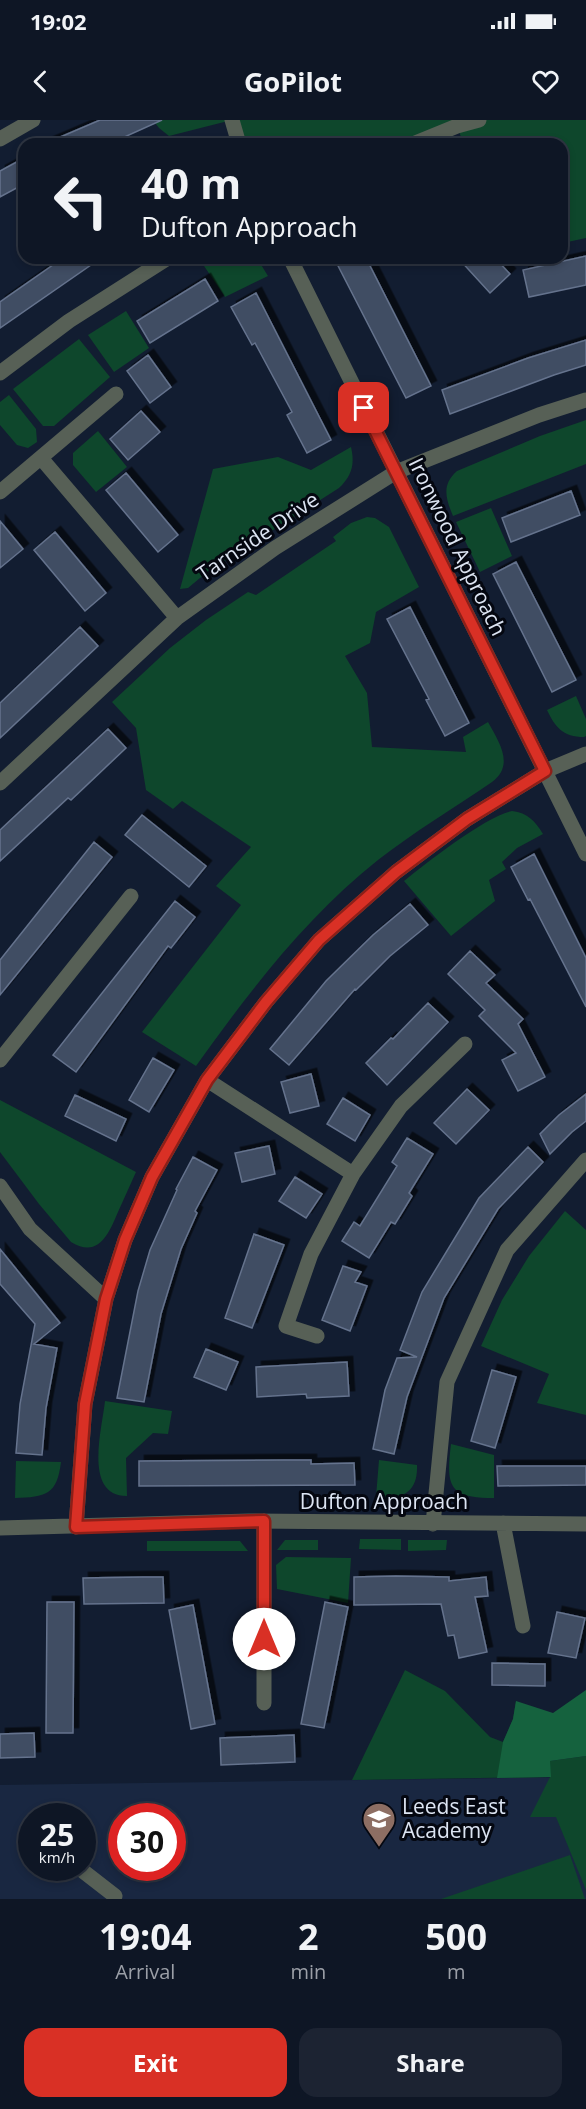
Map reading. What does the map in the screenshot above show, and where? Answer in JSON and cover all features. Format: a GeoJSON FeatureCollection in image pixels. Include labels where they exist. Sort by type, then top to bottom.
{"type":"FeatureCollection","features":[{"type":"Feature","properties":{"kind":"street"},"geometry":{"type":"LineString","coordinates":[[0,139],[33,120]]}},
{"type":"Feature","properties":{"kind":"street"},"geometry":{"type":"LineString","coordinates":[[232,120],[237,138]]}},
{"type":"Feature","properties":{"kind":"street"},"geometry":{"type":"LineString","coordinates":[[428,138],[479,120]]}},
{"type":"Feature","properties":{"kind":"street"},"geometry":{"type":"LineString","coordinates":[[0,373],[69,321],[159,264]]}},
{"type":"Feature","properties":{"kind":"street","name":"Ironwood Approach"},"geometry":{"type":"LineString","coordinates":[[293,264],[586,854]]}},
{"type":"Feature","properties":{"kind":"street"},"geometry":{"type":"LineString","coordinates":[[0,492],[116,393]]}},
{"type":"Feature","properties":{"kind":"street","name":"Tarnside Drive"},"geometry":{"type":"LineString","coordinates":[[0,783],[177,618],[275,548],[396,472],[540,415],[586,400]]}},
{"type":"Feature","properties":{"kind":"street"},"geometry":{"type":"LineString","coordinates":[[41,458],[177,618]]}},
{"type":"Feature","properties":{"kind":"street"},"geometry":{"type":"LineString","coordinates":[[76,1527],[85,1404],[106,1299],[125,1240],[152,1177],[207,1080],[266,1002],[319,940],[405,865],[467,819],[545,771],[586,754]]}},
{"type":"Feature","properties":{"kind":"street"},"geometry":{"type":"LineString","coordinates":[[0,1060],[131,896]]}},
{"type":"Feature","properties":{"kind":"street"},"geometry":{"type":"LineString","coordinates":[[317,1336],[286,1326],[311,1254],[353,1174],[401,1106],[465,1044]]}},
{"type":"Feature","properties":{"kind":"street"},"geometry":{"type":"LineString","coordinates":[[207,1080],[353,1174]]}},
{"type":"Feature","properties":{"kind":"street"},"geometry":{"type":"LineString","coordinates":[[434,1524],[447,1382],[507,1250],[586,1160]]}},
{"type":"Feature","properties":{"kind":"street"},"geometry":{"type":"LineString","coordinates":[[0,1186],[30,1229],[106,1299]]}},
{"type":"Feature","properties":{"kind":"street"},"geometry":{"type":"LineString","coordinates":[[264,1521],[264,1703]]}},
{"type":"Feature","properties":{"kind":"street","name":"Dufton Approach"},"geometry":{"type":"LineString","coordinates":[[0,1528],[264,1521],[586,1524]]}},
{"type":"Feature","properties":{"kind":"street"},"geometry":{"type":"LineString","coordinates":[[503,1523],[523,1626]]}},
{"type":"Feature","properties":{"kind":"street"},"geometry":{"type":"LineString","coordinates":[[96,1881],[115,1896]]}},
{"type":"Feature","properties":{"kind":"shaded area","name":"Leeds East Academy"},"geometry":{"type":"Polygon","coordinates":[[[586,1777],[586,1899],[0,1899],[0,1785],[586,1777]]]}},
{"type":"Feature","properties":{"kind":"green space"},"geometry":{"type":"Polygon","coordinates":[[[153,120],[232,120],[169,136],[153,120]]]}},
{"type":"Feature","properties":{"kind":"green space"},"geometry":{"type":"Polygon","coordinates":[[[232,120],[586,120],[586,238],[568,242],[568,138],[462,138],[457,127],[429,138],[237,138],[232,120]]]}},
{"type":"Feature","properties":{"kind":"green space"},"geometry":{"type":"Polygon","coordinates":[[[203,264],[261,264],[268,276],[225,297],[203,264]]]}},
{"type":"Feature","properties":{"kind":"green space"},"geometry":{"type":"Polygon","coordinates":[[[126,311],[149,348],[114,372],[88,335],[126,311]]]}},
{"type":"Feature","properties":{"kind":"green space"},"geometry":{"type":"Polygon","coordinates":[[[79,339],[110,377],[54,426],[43,426],[13,389],[79,339]]]}},
{"type":"Feature","properties":{"kind":"green space"},"geometry":{"type":"Polygon","coordinates":[[[9,395],[36,429],[37,442],[28,448],[17,445],[0,425],[0,402],[9,395]]]}},
{"type":"Feature","properties":{"kind":"green space"},"geometry":{"type":"Polygon","coordinates":[[[586,420],[586,464],[453,516],[446,492],[452,476],[457,471],[540,436],[586,420]]]}},
{"type":"Feature","properties":{"kind":"green space"},"geometry":{"type":"Polygon","coordinates":[[[98,431],[127,467],[96,492],[73,465],[73,453],[98,431]]]}},
{"type":"Feature","properties":{"kind":"green space"},"geometry":{"type":"Polygon","coordinates":[[[351,447],[353,459],[351,469],[347,479],[339,488],[206,573],[188,588],[180,589],[213,469],[278,457],[311,470],[351,447]]]}},
{"type":"Feature","properties":{"kind":"green space"},"geometry":{"type":"Polygon","coordinates":[[[491,508],[512,556],[480,572],[456,522],[491,508]]]}},
{"type":"Feature","properties":{"kind":"green space"},"geometry":{"type":"Polygon","coordinates":[[[367,517],[375,518],[389,527],[419,587],[376,612],[370,643],[345,656],[367,693],[372,747],[466,752],[463,737],[488,722],[503,753],[503,768],[492,782],[378,860],[327,906],[258,983],[196,1066],[142,1032],[241,905],[216,886],[251,847],[182,801],[173,809],[146,790],[136,728],[112,702],[170,648],[206,620],[248,592],[256,595],[336,541],[333,537],[351,523],[367,517]]]}},
{"type":"Feature","properties":{"kind":"green space"},"geometry":{"type":"Polygon","coordinates":[[[576,696],[586,719],[586,736],[584,737],[565,733],[553,721],[547,710],[576,696]]]}},
{"type":"Feature","properties":{"kind":"green space"},"geometry":{"type":"Polygon","coordinates":[[[512,811],[530,818],[543,834],[517,848],[502,862],[506,869],[489,880],[495,901],[451,936],[404,881],[472,831],[512,811]]]}},
{"type":"Feature","properties":{"kind":"green space"},"geometry":{"type":"Polygon","coordinates":[[[0,1100],[136,1172],[111,1228],[96,1246],[81,1246],[71,1242],[0,1152],[0,1100]]]}},
{"type":"Feature","properties":{"kind":"green space"},"geometry":{"type":"Polygon","coordinates":[[[565,1211],[586,1230],[586,1415],[537,1403],[549,1374],[481,1346],[502,1300],[529,1256],[565,1211]]]}},
{"type":"Feature","properties":{"kind":"green space"},"geometry":{"type":"Polygon","coordinates":[[[105,1401],[172,1411],[168,1434],[153,1433],[126,1458],[127,1496],[113,1493],[105,1485],[100,1473],[99,1443],[105,1401]]]}},
{"type":"Feature","properties":{"kind":"green space"},"geometry":{"type":"Polygon","coordinates":[[[451,1444],[494,1455],[494,1498],[467,1495],[453,1487],[449,1470],[451,1444]]]}},
{"type":"Feature","properties":{"kind":"green space"},"geometry":{"type":"Polygon","coordinates":[[[379,1460],[417,1465],[415,1483],[406,1493],[393,1497],[376,1497],[379,1460]]]}},
{"type":"Feature","properties":{"kind":"green space"},"geometry":{"type":"Polygon","coordinates":[[[16,1461],[61,1462],[53,1488],[35,1497],[15,1498],[16,1461]]]}},
{"type":"Feature","properties":{"kind":"green space"},"geometry":{"type":"Polygon","coordinates":[[[360,1539],[401,1539],[401,1550],[359,1549],[360,1539]]]}},
{"type":"Feature","properties":{"kind":"green space"},"geometry":{"type":"Polygon","coordinates":[[[285,1540],[318,1540],[318,1550],[277,1550],[285,1540]]]}},
{"type":"Feature","properties":{"kind":"green space"},"geometry":{"type":"Polygon","coordinates":[[[408,1540],[447,1540],[446,1550],[408,1551],[408,1540]]]}},
{"type":"Feature","properties":{"kind":"green space"},"geometry":{"type":"Polygon","coordinates":[[[147,1541],[240,1541],[248,1551],[147,1551],[147,1541]]]}},
{"type":"Feature","properties":{"kind":"green space"},"geometry":{"type":"Polygon","coordinates":[[[286,1557],[351,1558],[348,1603],[277,1589],[276,1565],[286,1557]]]}},
{"type":"Feature","properties":{"kind":"green space"},"geometry":{"type":"Polygon","coordinates":[[[405,1670],[445,1691],[490,1737],[503,1742],[513,1719],[516,1701],[550,1761],[586,1756],[586,1890],[556,1817],[530,1817],[550,1777],[352,1780],[405,1670]]]}},
{"type":"Feature","properties":{"kind":"green space"},"geometry":{"type":"Polygon","coordinates":[[[586,1690],[586,1756],[550,1761],[551,1777],[497,1778],[503,1742],[513,1719],[516,1701],[553,1713],[586,1690]]]}},
{"type":"Feature","properties":{"kind":"green space"},"geometry":{"type":"Polygon","coordinates":[[[570,1855],[585,1899],[441,1899],[570,1855]]]}},
{"type":"Feature","properties":{"kind":"building"},"geometry":{"type":"Polygon","coordinates":[[[100,120],[162,120],[122,138],[58,138],[100,120]]]}},
{"type":"Feature","properties":{"kind":"building"},"geometry":{"type":"Polygon","coordinates":[[[18,161],[18,187],[0,197],[0,171],[18,161]]]}},
{"type":"Feature","properties":{"kind":"building"},"geometry":{"type":"Polygon","coordinates":[[[586,256],[586,285],[529,297],[523,270],[550,264],[568,264],[568,260],[586,256]]]}},
{"type":"Feature","properties":{"kind":"building"},"geometry":{"type":"Polygon","coordinates":[[[54,264],[92,264],[0,328],[0,302],[54,264]]]}},
{"type":"Feature","properties":{"kind":"building"},"geometry":{"type":"Polygon","coordinates":[[[337,264],[369,264],[431,386],[406,398],[337,264]]]}},
{"type":"Feature","properties":{"kind":"building"},"geometry":{"type":"Polygon","coordinates":[[[463,264],[501,264],[510,274],[490,293],[463,264]]]}},
{"type":"Feature","properties":{"kind":"building"},"geometry":{"type":"Polygon","coordinates":[[[205,279],[218,301],[150,343],[137,321],[205,279]]]}},
{"type":"Feature","properties":{"kind":"building"},"geometry":{"type":"Polygon","coordinates":[[[256,293],[331,440],[307,453],[287,415],[292,412],[255,343],[252,345],[231,307],[256,293]]]}},
{"type":"Feature","properties":{"kind":"building"},"geometry":{"type":"Polygon","coordinates":[[[586,340],[586,365],[450,414],[442,390],[528,358],[586,340]]]}},
{"type":"Feature","properties":{"kind":"building"},"geometry":{"type":"Polygon","coordinates":[[[148,355],[171,387],[150,403],[127,371],[148,355]]]}},
{"type":"Feature","properties":{"kind":"building"},"geometry":{"type":"Polygon","coordinates":[[[141,411],[160,432],[128,460],[110,439],[141,411]]]}},
{"type":"Feature","properties":{"kind":"building"},"geometry":{"type":"Polygon","coordinates":[[[126,473],[178,535],[158,552],[106,490],[126,473]]]}},
{"type":"Feature","properties":{"kind":"building"},"geometry":{"type":"Polygon","coordinates":[[[571,491],[580,515],[511,542],[502,518],[571,491]]]}},
{"type":"Feature","properties":{"kind":"building"},"geometry":{"type":"Polygon","coordinates":[[[0,521],[23,549],[0,568],[0,521]]]}},
{"type":"Feature","properties":{"kind":"building"},"geometry":{"type":"Polygon","coordinates":[[[55,532],[106,593],[85,611],[34,550],[55,532]]]}},
{"type":"Feature","properties":{"kind":"building"},"geometry":{"type":"Polygon","coordinates":[[[516,562],[576,680],[552,692],[493,574],[516,562]]]}},
{"type":"Feature","properties":{"kind":"building"},"geometry":{"type":"Polygon","coordinates":[[[410,607],[469,723],[445,736],[426,700],[429,699],[387,619],[410,607]]]}},
{"type":"Feature","properties":{"kind":"building"},"geometry":{"type":"Polygon","coordinates":[[[80,627],[98,646],[0,738],[0,703],[80,627]]]}},
{"type":"Feature","properties":{"kind":"building"},"geometry":{"type":"Polygon","coordinates":[[[108,729],[126,748],[71,800],[68,798],[0,861],[0,830],[108,729]]]}},
{"type":"Feature","properties":{"kind":"building"},"geometry":{"type":"Polygon","coordinates":[[[142,815],[206,866],[189,887],[125,835],[142,815]]]}},
{"type":"Feature","properties":{"kind":"building"},"geometry":{"type":"Polygon","coordinates":[[[94,842],[112,857],[0,995],[0,960],[94,842]]]}},
{"type":"Feature","properties":{"kind":"building"},"geometry":{"type":"Polygon","coordinates":[[[534,854],[586,958],[586,1007],[511,867],[534,854]]]}},
{"type":"Feature","properties":{"kind":"building"},"geometry":{"type":"Polygon","coordinates":[[[175,901],[195,917],[171,948],[168,946],[76,1072],[53,1055],[175,901]]]}},
{"type":"Feature","properties":{"kind":"building"},"geometry":{"type":"Polygon","coordinates":[[[410,904],[428,925],[355,989],[289,1065],[270,1049],[326,981],[373,935],[410,904]]]}},
{"type":"Feature","properties":{"kind":"building"},"geometry":{"type":"Polygon","coordinates":[[[470,951],[495,975],[486,983],[523,1019],[518,1024],[545,1077],[518,1091],[502,1060],[516,1053],[479,1016],[485,1010],[448,974],[470,951]]]}},
{"type":"Feature","properties":{"kind":"building"},"geometry":{"type":"Polygon","coordinates":[[[428,1003],[448,1022],[387,1085],[366,1063],[428,1003]]]}},
{"type":"Feature","properties":{"kind":"building"},"geometry":{"type":"Polygon","coordinates":[[[153,1058],[174,1070],[149,1112],[129,1100],[153,1058]]]}},
{"type":"Feature","properties":{"kind":"building"},"geometry":{"type":"Polygon","coordinates":[[[311,1074],[319,1106],[290,1113],[281,1082],[311,1074]]]}},
{"type":"Feature","properties":{"kind":"building"},"geometry":{"type":"Polygon","coordinates":[[[467,1089],[489,1110],[456,1144],[434,1123],[467,1089]]]}},
{"type":"Feature","properties":{"kind":"building"},"geometry":{"type":"Polygon","coordinates":[[[586,1094],[586,1121],[550,1154],[540,1134],[559,1115],[586,1094]]]}},
{"type":"Feature","properties":{"kind":"building"},"geometry":{"type":"Polygon","coordinates":[[[75,1095],[126,1119],[116,1141],[65,1116],[75,1095]]]}},
{"type":"Feature","properties":{"kind":"building"},"geometry":{"type":"Polygon","coordinates":[[[343,1098],[370,1115],[355,1141],[327,1124],[343,1098]]]}},
{"type":"Feature","properties":{"kind":"building"},"geometry":{"type":"Polygon","coordinates":[[[407,1138],[433,1154],[409,1193],[412,1196],[395,1224],[391,1222],[369,1258],[342,1241],[354,1222],[360,1226],[397,1166],[392,1162],[407,1138]]]}},
{"type":"Feature","properties":{"kind":"building"},"geometry":{"type":"Polygon","coordinates":[[[269,1146],[275,1174],[242,1182],[235,1153],[269,1146]]]}},
{"type":"Feature","properties":{"kind":"building"},"geometry":{"type":"Polygon","coordinates":[[[528,1147],[543,1162],[498,1209],[444,1298],[407,1397],[394,1454],[373,1449],[385,1390],[397,1358],[417,1357],[400,1350],[422,1292],[479,1198],[528,1147]]]}},
{"type":"Feature","properties":{"kind":"building"},"geometry":{"type":"Polygon","coordinates":[[[193,1157],[217,1170],[195,1211],[197,1213],[181,1249],[161,1314],[144,1402],[117,1398],[138,1291],[150,1250],[176,1189],[193,1157]]]}},
{"type":"Feature","properties":{"kind":"building"},"geometry":{"type":"Polygon","coordinates":[[[295,1177],[322,1194],[306,1218],[279,1201],[295,1177]]]}},
{"type":"Feature","properties":{"kind":"building"},"geometry":{"type":"Polygon","coordinates":[[[254,1234],[284,1245],[252,1328],[225,1318],[254,1234]]]}},
{"type":"Feature","properties":{"kind":"building"},"geometry":{"type":"Polygon","coordinates":[[[0,1249],[60,1323],[34,1344],[57,1348],[46,1408],[42,1455],[16,1453],[20,1404],[35,1324],[0,1284],[0,1249]]]}},
{"type":"Feature","properties":{"kind":"building"},"geometry":{"type":"Polygon","coordinates":[[[343,1266],[361,1272],[355,1282],[367,1286],[350,1331],[322,1320],[343,1266]]]}},
{"type":"Feature","properties":{"kind":"building"},"geometry":{"type":"Polygon","coordinates":[[[206,1349],[238,1362],[226,1390],[194,1377],[206,1349]]]}},
{"type":"Feature","properties":{"kind":"building"},"geometry":{"type":"Polygon","coordinates":[[[347,1362],[349,1396],[307,1398],[306,1394],[257,1397],[256,1367],[347,1362]]]}},
{"type":"Feature","properties":{"kind":"building"},"geometry":{"type":"Polygon","coordinates":[[[492,1370],[516,1377],[495,1448],[471,1441],[492,1370]]]}},
{"type":"Feature","properties":{"kind":"building"},"geometry":{"type":"Polygon","coordinates":[[[311,1460],[311,1464],[354,1463],[355,1485],[139,1486],[139,1461],[311,1460]]]}},
{"type":"Feature","properties":{"kind":"building"},"geometry":{"type":"Polygon","coordinates":[[[497,1466],[586,1466],[586,1485],[498,1486],[497,1466]]]}},
{"type":"Feature","properties":{"kind":"building"},"geometry":{"type":"Polygon","coordinates":[[[163,1577],[164,1603],[84,1604],[83,1578],[163,1577]]]}},
{"type":"Feature","properties":{"kind":"building"},"geometry":{"type":"Polygon","coordinates":[[[354,1577],[449,1577],[449,1581],[486,1577],[488,1596],[475,1597],[487,1652],[459,1658],[454,1635],[448,1636],[441,1604],[354,1605],[354,1577]]]}},
{"type":"Feature","properties":{"kind":"building"},"geometry":{"type":"Polygon","coordinates":[[[47,1602],[74,1602],[73,1733],[46,1733],[47,1602]]]}},
{"type":"Feature","properties":{"kind":"building"},"geometry":{"type":"Polygon","coordinates":[[[325,1602],[348,1607],[324,1728],[301,1724],[325,1602]]]}},
{"type":"Feature","properties":{"kind":"building"},"geometry":{"type":"Polygon","coordinates":[[[193,1605],[215,1724],[191,1729],[169,1610],[193,1605]]]}},
{"type":"Feature","properties":{"kind":"building"},"geometry":{"type":"Polygon","coordinates":[[[557,1612],[585,1618],[576,1658],[548,1653],[557,1612]]]}},
{"type":"Feature","properties":{"kind":"building"},"geometry":{"type":"Polygon","coordinates":[[[492,1663],[545,1664],[545,1686],[492,1685],[492,1663]]]}},
{"type":"Feature","properties":{"kind":"building"},"geometry":{"type":"Polygon","coordinates":[[[34,1733],[35,1757],[0,1758],[0,1734],[34,1733]]]}},
{"type":"Feature","properties":{"kind":"building"},"geometry":{"type":"Polygon","coordinates":[[[294,1735],[295,1762],[221,1765],[220,1738],[294,1735]]]}},
{"type":"Feature","properties":{"kind":"place","name":"Leeds East Academy"},"geometry":{"type":"Point","coordinates":[379,1848]}},
{"type":"Feature","properties":{"kind":"route"},"geometry":{"type":"LineString","coordinates":[[264,1639],[264,1521],[76,1527],[85,1404],[106,1299],[125,1240],[152,1177],[207,1080],[266,1002],[319,940],[396,872],[467,819],[545,771],[364,408]]}}]}
